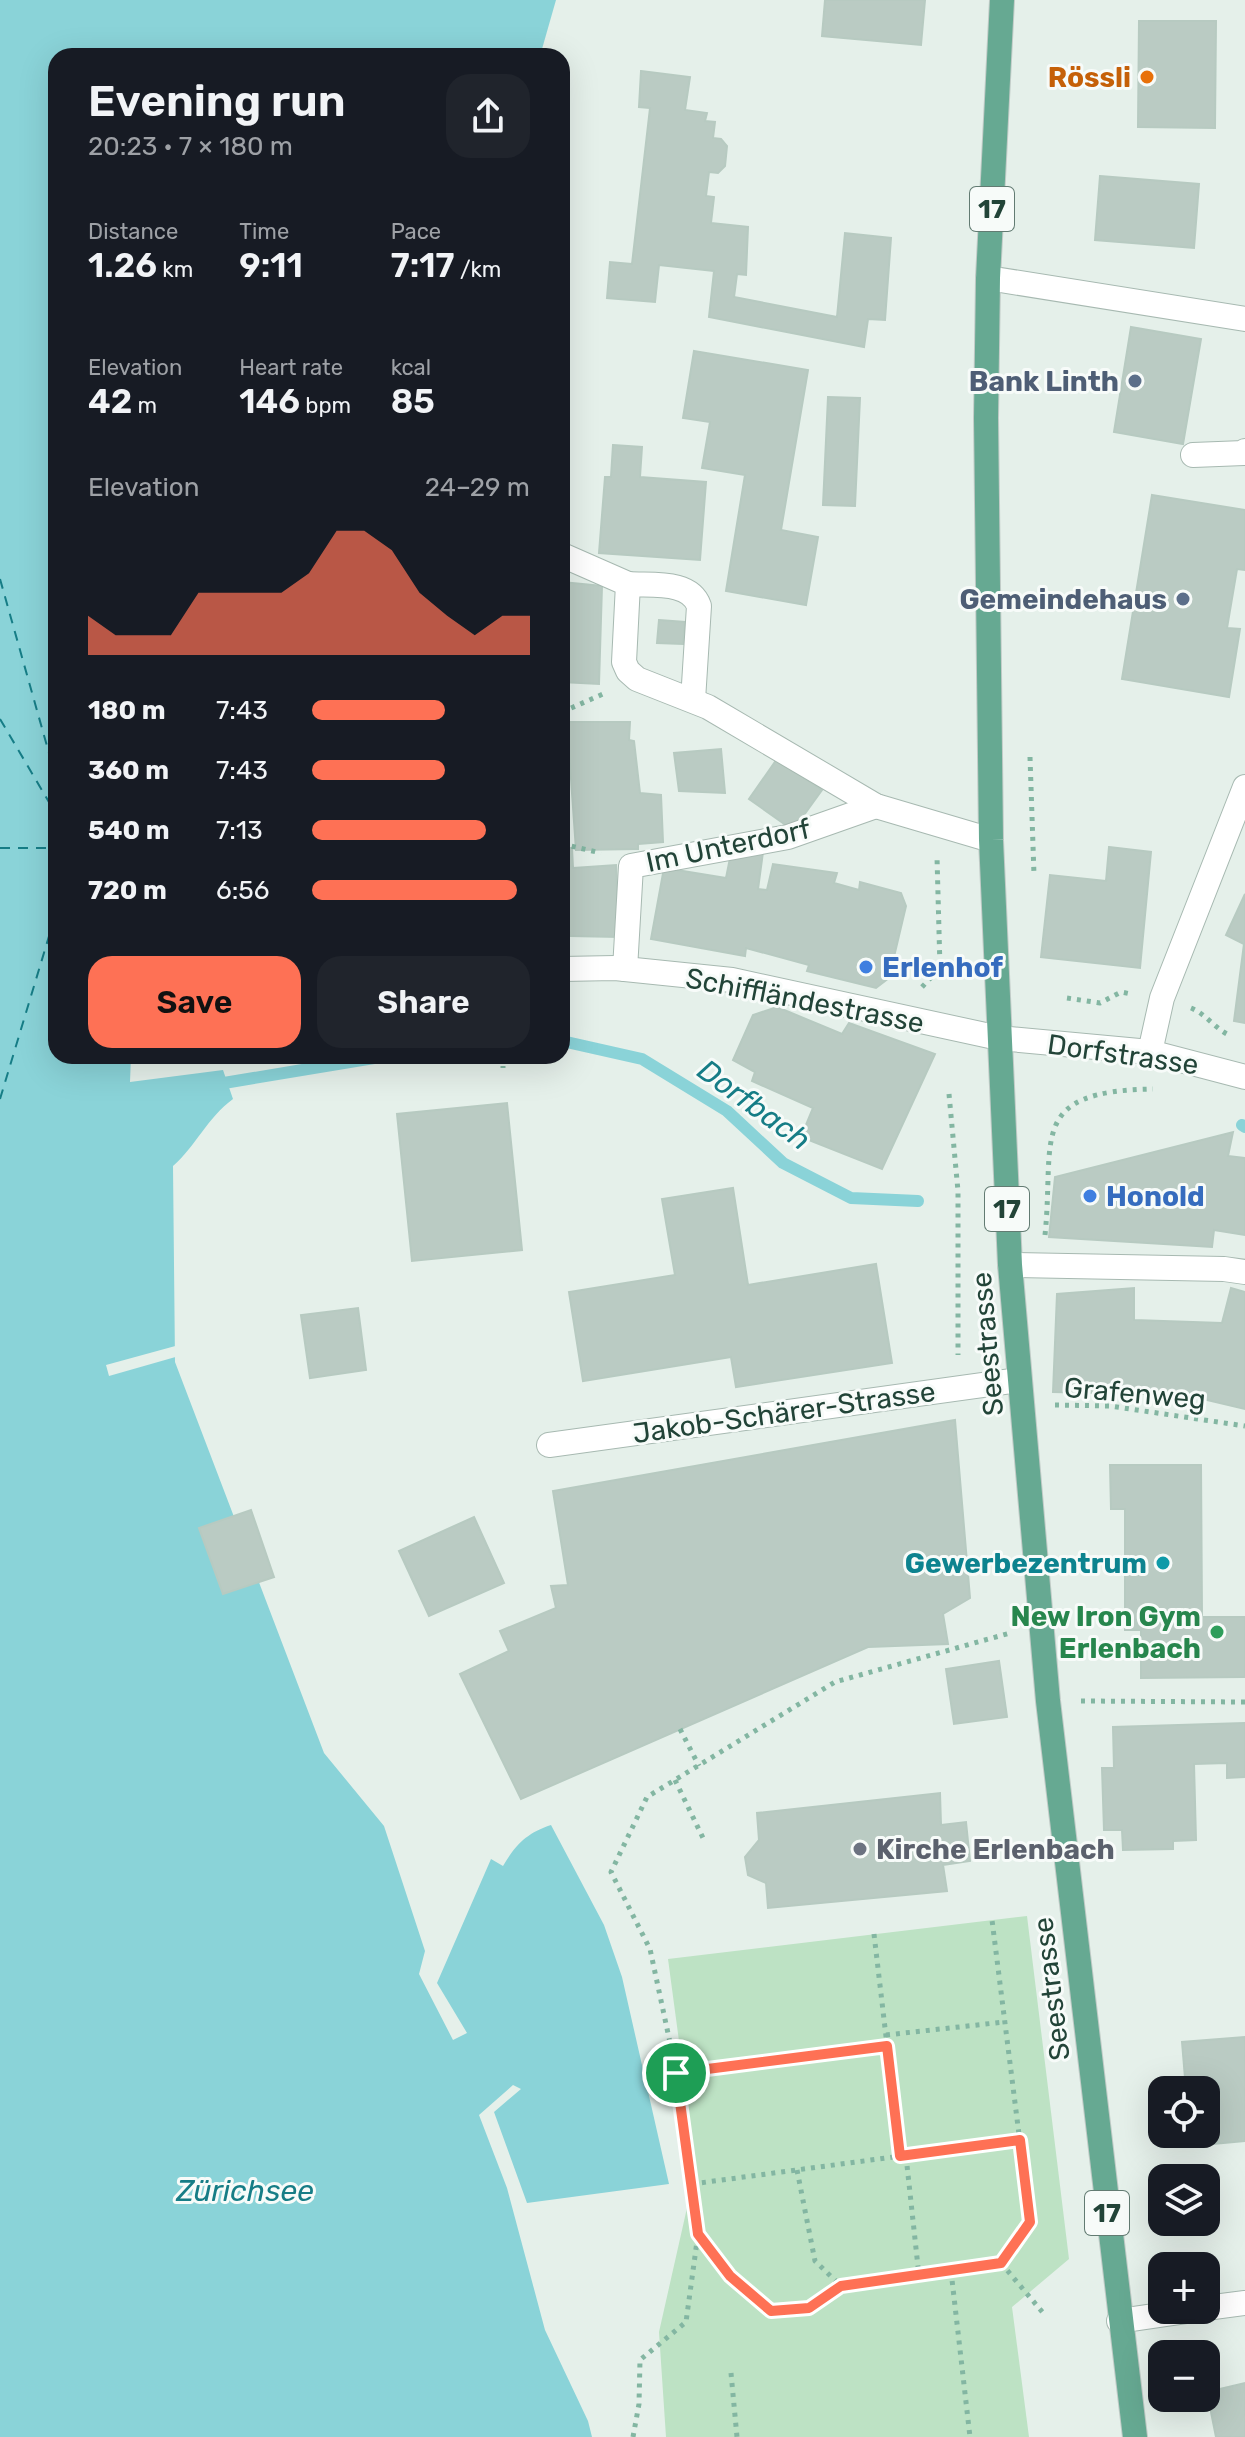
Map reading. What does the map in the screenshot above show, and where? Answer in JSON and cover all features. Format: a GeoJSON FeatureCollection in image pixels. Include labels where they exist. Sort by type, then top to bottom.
{"type":"FeatureCollection","features":[{"type":"Feature","properties":{"kind":"main road","name":"Seestrasse"},"geometry":{"type":"LineString","coordinates":[[1002,0],[988,278],[986,433],[991,840],[1010,1265],[1048,1701],[1135,2437]]}},
{"type":"Feature","properties":{"kind":"street"},"geometry":{"type":"LineString","coordinates":[[988,278],[1245,319]]}},
{"type":"Feature","properties":{"kind":"street"},"geometry":{"type":"LineString","coordinates":[[1193,455],[1245,451]]}},
{"type":"Feature","properties":{"kind":"street"},"geometry":{"type":"LineString","coordinates":[[570,559],[628,584],[684,588],[696,596],[699,606],[693,700]]}},
{"type":"Feature","properties":{"kind":"street"},"geometry":{"type":"LineString","coordinates":[[628,584],[624,662],[637,679]]}},
{"type":"Feature","properties":{"kind":"street","name":"Im Unterdorf"},"geometry":{"type":"LineString","coordinates":[[637,679],[693,700],[876,806],[991,840]]}},
{"type":"Feature","properties":{"kind":"street"},"geometry":{"type":"LineString","coordinates":[[1150,1052],[1162,998],[1245,787]]}},
{"type":"Feature","properties":{"kind":"street","name":"Im Unterdorf"},"geometry":{"type":"LineString","coordinates":[[625,969],[631,866],[788,837],[876,806]]}},
{"type":"Feature","properties":{"kind":"street","name":"Schiffländestrasse"},"geometry":{"type":"LineString","coordinates":[[570,969],[625,969],[732,980],[999,1038]]}},
{"type":"Feature","properties":{"kind":"street","name":"Dorfstrasse"},"geometry":{"type":"LineString","coordinates":[[999,1038],[1150,1052],[1245,1077]]}},
{"type":"Feature","properties":{"kind":"street"},"geometry":{"type":"LineString","coordinates":[[1010,1265],[1245,1272]]}},
{"type":"Feature","properties":{"kind":"street","name":"Jakob-Schärer-Strasse"},"geometry":{"type":"LineString","coordinates":[[549,1445],[1019,1380]]}},
{"type":"Feature","properties":{"kind":"street"},"geometry":{"type":"LineString","coordinates":[[1220,2306],[1245,2303]]}},
{"type":"Feature","properties":{"kind":"street"},"geometry":{"type":"LineString","coordinates":[[1119,2321],[1148,2317]]}},
{"type":"Feature","properties":{"kind":"path"},"geometry":{"type":"LineString","coordinates":[[570,708],[637,679]]}},
{"type":"Feature","properties":{"kind":"path"},"geometry":{"type":"LineString","coordinates":[[1030,757],[1034,875]]}},
{"type":"Feature","properties":{"kind":"path"},"geometry":{"type":"LineString","coordinates":[[937,853],[940,968]]}},
{"type":"Feature","properties":{"kind":"path"},"geometry":{"type":"LineString","coordinates":[[1067,998],[1100,1003],[1121,992]]}},
{"type":"Feature","properties":{"kind":"path"},"geometry":{"type":"LineString","coordinates":[[1198,1011],[1216,1029],[1243,1041]]}},
{"type":"Feature","properties":{"kind":"path"},"geometry":{"type":"LineString","coordinates":[[1048,1158],[1048,1143],[1054,1128],[1060,1116],[1074,1104],[1088,1097],[1119,1090],[1160,1089]]}},
{"type":"Feature","properties":{"kind":"path"},"geometry":{"type":"LineString","coordinates":[[949,1094],[958,1191],[958,1388]]}},
{"type":"Feature","properties":{"kind":"path","name":"Grafenweg"},"geometry":{"type":"LineString","coordinates":[[1022,1409],[1049,1405],[1110,1406],[1245,1426]]}},
{"type":"Feature","properties":{"kind":"path"},"geometry":{"type":"LineString","coordinates":[[633,2437],[639,2404],[640,2360],[686,2322],[698,2234],[676,2073],[650,1949],[611,1872],[647,1797],[835,1682],[1041,1624]]}},
{"type":"Feature","properties":{"kind":"path"},"geometry":{"type":"LineString","coordinates":[[1048,1701],[1245,1702]]}},
{"type":"Feature","properties":{"kind":"path"},"geometry":{"type":"LineString","coordinates":[[680,1729],[699,1766]]}},
{"type":"Feature","properties":{"kind":"path"},"geometry":{"type":"LineString","coordinates":[[675,1780],[704,1840]]}},
{"type":"Feature","properties":{"kind":"path"},"geometry":{"type":"LineString","coordinates":[[698,2234],[730,2276],[771,2311],[809,2308],[841,2286],[1001,2263],[1030,2222],[992,1920]]}},
{"type":"Feature","properties":{"kind":"path"},"geometry":{"type":"LineString","coordinates":[[874,1934],[919,2276]]}},
{"type":"Feature","properties":{"kind":"path"},"geometry":{"type":"LineString","coordinates":[[886,2035],[1004,2022]]}},
{"type":"Feature","properties":{"kind":"path"},"geometry":{"type":"LineString","coordinates":[[676,2073],[887,2046]]}},
{"type":"Feature","properties":{"kind":"path"},"geometry":{"type":"LineString","coordinates":[[692,2184],[1020,2140]]}},
{"type":"Feature","properties":{"kind":"path"},"geometry":{"type":"LineString","coordinates":[[797,2170],[815,2261],[841,2286]]}},
{"type":"Feature","properties":{"kind":"path"},"geometry":{"type":"LineString","coordinates":[[1001,2263],[1044,2314]]}},
{"type":"Feature","properties":{"kind":"path"},"geometry":{"type":"LineString","coordinates":[[951,2271],[970,2437]]}},
{"type":"Feature","properties":{"kind":"path"},"geometry":{"type":"LineString","coordinates":[[731,2373],[737,2437]]}},
{"type":"Feature","properties":{"kind":"green space"},"geometry":{"type":"Polygon","coordinates":[[[1027,1916],[1069,2259],[1012,2307],[1029,2437],[666,2437],[659,2332],[696,2168],[668,1959],[1027,1916]]]}},
{"type":"Feature","properties":{"kind":"water","name":"Zürichsee"},"geometry":{"type":"Polygon","coordinates":[[[0,0],[556,0],[542,48],[48,48],[48,1064],[131,1064],[130,1082],[223,1070],[233,1099],[173,1166],[175,1362],[324,1753],[384,1826],[425,1951],[419,1974],[453,2040],[467,2033],[437,1983],[491,1859],[503,1866],[523,1840],[551,1825],[604,1925],[622,1977],[669,2184],[527,2203],[494,2112],[521,2089],[513,2085],[479,2115],[507,2188],[545,2330],[588,2421],[592,2437],[0,2437],[0,0]]]}},
{"type":"Feature","properties":{"kind":"pier"},"geometry":{"type":"Polygon","coordinates":[[[179,1345],[179,1356],[109,1376],[106,1365],[179,1345]]]}},
{"type":"Feature","properties":{"kind":"building"},"geometry":{"type":"Polygon","coordinates":[[[825,0],[925,0],[921,45],[822,36],[825,0]]]}},
{"type":"Feature","properties":{"kind":"building"},"geometry":{"type":"Polygon","coordinates":[[[1139,21],[1216,21],[1215,128],[1138,127],[1139,21]]]}},
{"type":"Feature","properties":{"kind":"building"},"geometry":{"type":"Polygon","coordinates":[[[641,71],[690,77],[685,110],[707,113],[705,121],[715,122],[713,138],[721,139],[727,146],[725,166],[718,173],[709,172],[706,196],[714,197],[711,223],[748,227],[746,275],[737,274],[734,297],[837,317],[845,233],[891,238],[885,320],[868,319],[864,347],[709,317],[714,271],[659,265],[655,302],[607,298],[610,262],[632,264],[650,108],[639,107],[641,71]]]}},
{"type":"Feature","properties":{"kind":"building"},"geometry":{"type":"Polygon","coordinates":[[[1100,176],[1199,184],[1194,248],[1095,240],[1100,176]]]}},
{"type":"Feature","properties":{"kind":"building"},"geometry":{"type":"Polygon","coordinates":[[[1131,327],[1201,339],[1183,444],[1114,432],[1131,327]]]}},
{"type":"Feature","properties":{"kind":"building"},"geometry":{"type":"Polygon","coordinates":[[[694,351],[808,370],[781,530],[818,537],[806,605],[726,591],[745,475],[702,468],[710,422],[683,418],[694,351]]]}},
{"type":"Feature","properties":{"kind":"building"},"geometry":{"type":"Polygon","coordinates":[[[828,397],[860,398],[855,506],[823,505],[828,397]]]}},
{"type":"Feature","properties":{"kind":"building"},"geometry":{"type":"Polygon","coordinates":[[[613,445],[642,447],[640,477],[706,482],[700,560],[599,553],[605,477],[611,477],[613,445]]]}},
{"type":"Feature","properties":{"kind":"building","name":"Gemeindehaus"},"geometry":{"type":"Polygon","coordinates":[[[1152,495],[1245,510],[1245,570],[1237,569],[1227,628],[1240,629],[1229,697],[1122,679],[1152,495]]]}},
{"type":"Feature","properties":{"kind":"building"},"geometry":{"type":"Polygon","coordinates":[[[570,583],[602,586],[599,684],[570,682],[570,583]]]}},
{"type":"Feature","properties":{"kind":"building"},"geometry":{"type":"Polygon","coordinates":[[[659,620],[685,622],[683,644],[657,643],[659,620]]]}},
{"type":"Feature","properties":{"kind":"building"},"geometry":{"type":"Polygon","coordinates":[[[570,722],[630,722],[629,740],[634,741],[640,793],[661,795],[663,842],[638,844],[638,849],[576,850],[570,722]]]}},
{"type":"Feature","properties":{"kind":"building"},"geometry":{"type":"Polygon","coordinates":[[[721,749],[725,793],[679,791],[674,753],[721,749]]]}},
{"type":"Feature","properties":{"kind":"building"},"geometry":{"type":"Polygon","coordinates":[[[777,759],[822,790],[793,830],[749,799],[777,759]]]}},
{"type":"Feature","properties":{"kind":"building"},"geometry":{"type":"Polygon","coordinates":[[[1109,847],[1151,852],[1140,968],[1041,957],[1050,875],[1106,881],[1109,847]]]}},
{"type":"Feature","properties":{"kind":"building"},"geometry":{"type":"Polygon","coordinates":[[[570,848],[573,868],[616,865],[619,937],[570,936],[570,848]]]}},
{"type":"Feature","properties":{"kind":"building"},"geometry":{"type":"Polygon","coordinates":[[[763,852],[758,889],[767,890],[773,864],[837,873],[834,883],[859,890],[860,882],[901,893],[906,906],[889,978],[876,988],[807,971],[809,965],[746,948],[745,956],[651,939],[664,868],[726,878],[730,858],[763,852]]]}},
{"type":"Feature","properties":{"kind":"building"},"geometry":{"type":"Polygon","coordinates":[[[1245,894],[1245,1023],[1234,1021],[1244,944],[1226,935],[1245,894]]]}},
{"type":"Feature","properties":{"kind":"building"},"geometry":{"type":"Polygon","coordinates":[[[777,1007],[842,1034],[849,1023],[935,1054],[882,1169],[801,1137],[813,1108],[752,1081],[755,1072],[733,1060],[753,1015],[777,1007]]]}},
{"type":"Feature","properties":{"kind":"building"},"geometry":{"type":"Polygon","coordinates":[[[507,1103],[522,1250],[412,1261],[397,1114],[507,1103]]]}},
{"type":"Feature","properties":{"kind":"building"},"geometry":{"type":"Polygon","coordinates":[[[1233,1132],[1228,1156],[1245,1158],[1245,1235],[1214,1230],[1212,1247],[1049,1237],[1055,1177],[1233,1132]]]}},
{"type":"Feature","properties":{"kind":"building"},"geometry":{"type":"Polygon","coordinates":[[[733,1188],[748,1285],[876,1264],[892,1363],[736,1387],[731,1357],[583,1381],[569,1292],[675,1275],[662,1199],[733,1188]]]}},
{"type":"Feature","properties":{"kind":"building"},"geometry":{"type":"Polygon","coordinates":[[[1134,1288],[1134,1320],[1222,1323],[1231,1288],[1245,1292],[1245,1409],[1186,1395],[1053,1392],[1057,1294],[1134,1288]]]}},
{"type":"Feature","properties":{"kind":"building"},"geometry":{"type":"Polygon","coordinates":[[[358,1308],[366,1370],[310,1378],[301,1315],[358,1308]]]}},
{"type":"Feature","properties":{"kind":"building"},"geometry":{"type":"Polygon","coordinates":[[[955,1420],[970,1598],[943,1614],[948,1644],[868,1647],[521,1799],[460,1674],[509,1651],[500,1631],[556,1608],[551,1586],[568,1585],[553,1491],[955,1420]]]}},
{"type":"Feature","properties":{"kind":"building","name":"Gewerbezentrum"},"geometry":{"type":"Polygon","coordinates":[[[1110,1465],[1201,1465],[1202,1617],[1245,1617],[1245,1677],[1141,1678],[1141,1630],[1125,1630],[1125,1509],[1111,1509],[1110,1465]]]}},
{"type":"Feature","properties":{"kind":"building"},"geometry":{"type":"Polygon","coordinates":[[[251,1510],[274,1577],[223,1594],[199,1528],[251,1510]]]}},
{"type":"Feature","properties":{"kind":"building"},"geometry":{"type":"Polygon","coordinates":[[[474,1517],[504,1583],[429,1616],[399,1551],[474,1517]]]}},
{"type":"Feature","properties":{"kind":"building"},"geometry":{"type":"Polygon","coordinates":[[[999,1661],[1007,1717],[954,1724],[946,1669],[999,1661]]]}},
{"type":"Feature","properties":{"kind":"building"},"geometry":{"type":"Polygon","coordinates":[[[1245,1723],[1245,1777],[1227,1778],[1227,1763],[1194,1764],[1196,1840],[1173,1841],[1173,1849],[1123,1850],[1122,1830],[1104,1830],[1102,1768],[1114,1768],[1113,1727],[1245,1723]]]}},
{"type":"Feature","properties":{"kind":"building","name":"Kirche Erlenbach"},"geometry":{"type":"Polygon","coordinates":[[[940,1793],[941,1825],[966,1822],[970,1861],[943,1865],[947,1891],[768,1908],[766,1883],[748,1875],[745,1857],[759,1840],[757,1813],[940,1793]]]}},
{"type":"Feature","properties":{"kind":"building"},"geometry":{"type":"Polygon","coordinates":[[[1245,2037],[1245,2141],[1220,2143],[1220,2076],[1185,2076],[1182,2042],[1245,2037]]]}},
{"type":"Feature","properties":{"kind":"building"},"geometry":{"type":"Polygon","coordinates":[[[1245,2383],[1245,2437],[1216,2437],[1211,2412],[1220,2412],[1220,2389],[1245,2383]]]}},
{"type":"Feature","properties":{"kind":"waterway","name":"Dorfbach"},"geometry":{"type":"LineString","coordinates":[[570,1043],[642,1059],[727,1111],[783,1163],[851,1198],[918,1201]]}},
{"type":"Feature","properties":{"kind":"waterway","name":"Dorfbach"},"geometry":{"type":"LineString","coordinates":[[212,1085],[338,1064]]}},
{"type":"Feature","properties":{"kind":"ferry route"},"geometry":{"type":"LineString","coordinates":[[0,579],[48,750]]}},
{"type":"Feature","properties":{"kind":"ferry route"},"geometry":{"type":"LineString","coordinates":[[0,719],[48,800]]}},
{"type":"Feature","properties":{"kind":"ferry route"},"geometry":{"type":"LineString","coordinates":[[0,848],[48,848]]}},
{"type":"Feature","properties":{"kind":"ferry route"},"geometry":{"type":"LineString","coordinates":[[0,1099],[48,940]]}},
{"type":"Feature","properties":{"kind":"place","name":"Rössli"},"geometry":{"type":"Point","coordinates":[1147,77]}},
{"type":"Feature","properties":{"kind":"place","name":"Bank Linth"},"geometry":{"type":"Point","coordinates":[1135,381]}},
{"type":"Feature","properties":{"kind":"place","name":"Gemeindehaus"},"geometry":{"type":"Point","coordinates":[1183,599]}},
{"type":"Feature","properties":{"kind":"place","name":"Erlenhof"},"geometry":{"type":"Point","coordinates":[866,967]}},
{"type":"Feature","properties":{"kind":"place","name":"Honold"},"geometry":{"type":"Point","coordinates":[1090,1196]}},
{"type":"Feature","properties":{"kind":"place","name":"Gewerbezentrum"},"geometry":{"type":"Point","coordinates":[1163,1563]}},
{"type":"Feature","properties":{"kind":"place","name":"New Iron Gym Erlenbach"},"geometry":{"type":"Point","coordinates":[1217,1632]}},
{"type":"Feature","properties":{"kind":"place","name":"Kirche Erlenbach"},"geometry":{"type":"Point","coordinates":[860,1849]}},
{"type":"Feature","properties":{"kind":"route"},"geometry":{"type":"LineString","coordinates":[[887,2046],[900,2156],[1020,2140],[1030,2222],[1001,2263],[841,2286],[809,2308],[771,2311],[730,2276],[698,2234],[676,2073],[887,2046]]}}]}
